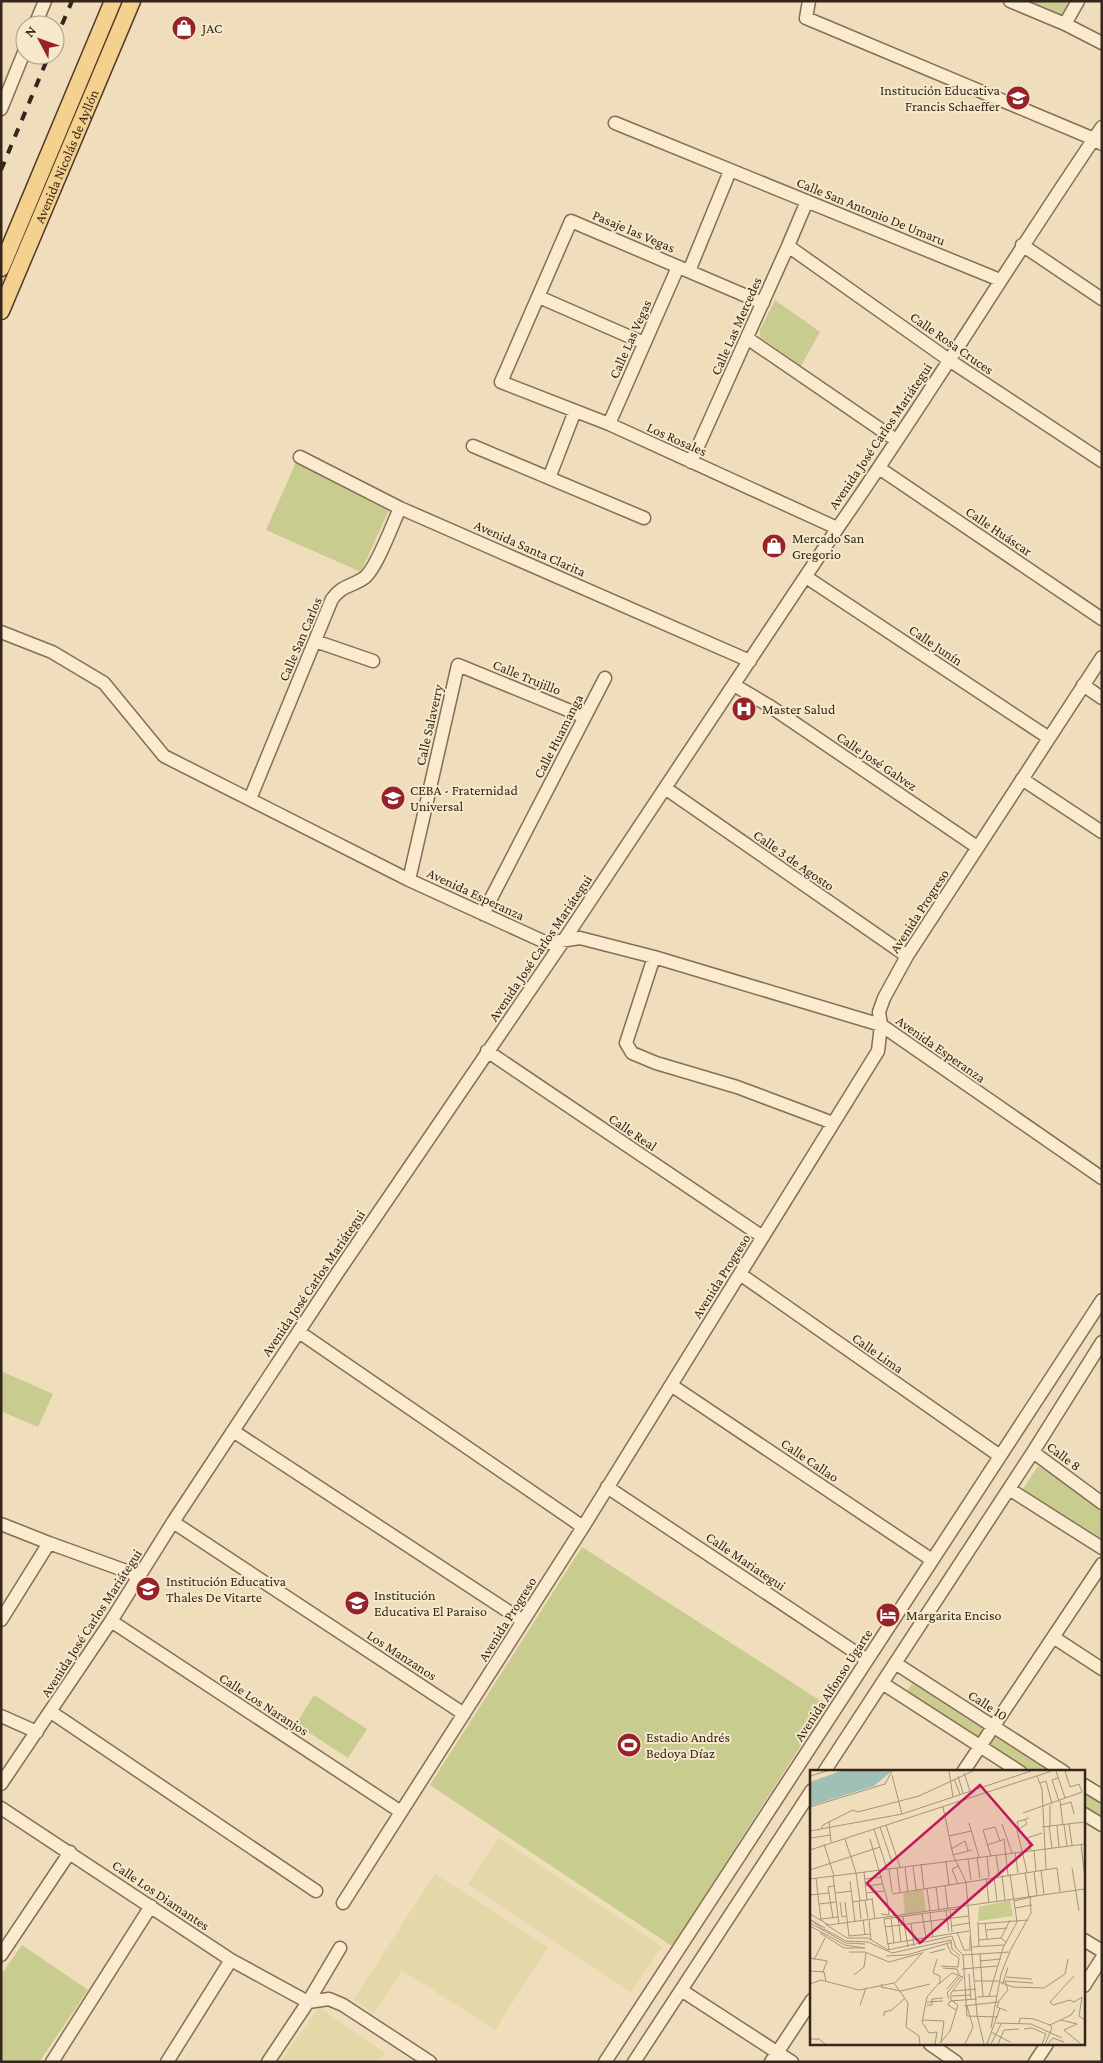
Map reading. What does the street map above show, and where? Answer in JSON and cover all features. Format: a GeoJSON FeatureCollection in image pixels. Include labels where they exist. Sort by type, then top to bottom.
{"type":"FeatureCollection","features":[{"type":"Feature","properties":{"kind":"main road","name":"Avenida Nicolás de Ayllón"},"geometry":{"type":"LineString","coordinates":[[1,268],[112,1]]}},
{"type":"Feature","properties":{"kind":"main road","name":"Avenida Nicolás de Ayllón"},"geometry":{"type":"LineString","coordinates":[[1,311],[132,1]]}},
{"type":"Feature","properties":{"kind":"street"},"geometry":{"type":"LineString","coordinates":[[39,15],[45,1]]}},
{"type":"Feature","properties":{"kind":"street"},"geometry":{"type":"LineString","coordinates":[[809,1],[806,18],[1098,142]]}},
{"type":"Feature","properties":{"kind":"street"},"geometry":{"type":"LineString","coordinates":[[1010,1],[1102,42]]}},
{"type":"Feature","properties":{"kind":"street"},"geometry":{"type":"LineString","coordinates":[[1064,24],[1078,1]]}},
{"type":"Feature","properties":{"kind":"street"},"geometry":{"type":"LineString","coordinates":[[1,109],[19,65]]}},
{"type":"Feature","properties":{"kind":"street","name":"Calle San Antonio De Umaru"},"geometry":{"type":"LineString","coordinates":[[615,123],[1000,280]]}},
{"type":"Feature","properties":{"kind":"street","name":"Avenida José Carlos Mariátegui"},"geometry":{"type":"LineString","coordinates":[[1,1784],[111,1621],[173,1522],[299,1332],[487,1051],[564,940],[837,528],[879,468],[1022,245],[1098,142],[1102,127]]}},
{"type":"Feature","properties":{"kind":"street","name":"Calle Las Vegas"},"geometry":{"type":"LineString","coordinates":[[609,424],[644,342],[683,269],[730,171]]}},
{"type":"Feature","properties":{"kind":"street","name":"Calle Las Mercedes"},"geometry":{"type":"LineString","coordinates":[[692,462],[807,201]]}},
{"type":"Feature","properties":{"kind":"street","name":"Pasaje las Vegas"},"geometry":{"type":"LineString","coordinates":[[501,382],[571,221],[763,303]]}},
{"type":"Feature","properties":{"kind":"street"},"geometry":{"type":"LineString","coordinates":[[1022,245],[1102,299]]}},
{"type":"Feature","properties":{"kind":"street","name":"Calle Rosa Cruces"},"geometry":{"type":"LineString","coordinates":[[788,246],[949,360],[1102,461]]}},
{"type":"Feature","properties":{"kind":"street"},"geometry":{"type":"LineString","coordinates":[[539,297],[644,342]]}},
{"type":"Feature","properties":{"kind":"street"},"geometry":{"type":"LineString","coordinates":[[747,338],[896,440]]}},
{"type":"Feature","properties":{"kind":"street","name":"Los Rosales"},"geometry":{"type":"LineString","coordinates":[[501,382],[609,424],[837,528]]}},
{"type":"Feature","properties":{"kind":"street"},"geometry":{"type":"LineString","coordinates":[[549,478],[575,411]]}},
{"type":"Feature","properties":{"kind":"street"},"geometry":{"type":"LineString","coordinates":[[473,446],[644,518]]}},
{"type":"Feature","properties":{"kind":"street","name":"Avenida Santa Clarita"},"geometry":{"type":"LineString","coordinates":[[300,457],[400,508],[750,661]]}},
{"type":"Feature","properties":{"kind":"street","name":"Calle Huáscar"},"geometry":{"type":"LineString","coordinates":[[879,468],[1102,619]]}},
{"type":"Feature","properties":{"kind":"street","name":"Calle San Carlos"},"geometry":{"type":"LineString","coordinates":[[250,799],[332,599],[338,590],[364,578],[372,568],[400,508]]}},
{"type":"Feature","properties":{"kind":"street","name":"Calle Junín"},"geometry":{"type":"LineString","coordinates":[[806,577],[1049,738]]}},
{"type":"Feature","properties":{"kind":"street","name":"Avenida Esperanza"},"geometry":{"type":"LineString","coordinates":[[1,632],[52,652],[104,683],[164,756],[409,880],[548,943],[580,938],[654,956],[881,1025],[1102,1178]]}},
{"type":"Feature","properties":{"kind":"street"},"geometry":{"type":"LineString","coordinates":[[315,641],[373,661]]}},
{"type":"Feature","properties":{"kind":"street","name":"Avenida Progreso"},"geometry":{"type":"LineString","coordinates":[[343,1903],[583,1527],[878,1051],[881,1025],[879,1012],[884,998],[907,956],[1102,657]]}},
{"type":"Feature","properties":{"kind":"street","name":"Calle Trujillo"},"geometry":{"type":"LineString","coordinates":[[458,665],[585,717]]}},
{"type":"Feature","properties":{"kind":"street","name":"Calle Salaverry"},"geometry":{"type":"LineString","coordinates":[[409,880],[458,665]]}},
{"type":"Feature","properties":{"kind":"street","name":"Calle Huamanga"},"geometry":{"type":"LineString","coordinates":[[483,914],[605,678]]}},
{"type":"Feature","properties":{"kind":"street","name":"Calle José Galvez"},"geometry":{"type":"LineString","coordinates":[[734,685],[771,707],[977,848]]}},
{"type":"Feature","properties":{"kind":"street"},"geometry":{"type":"LineString","coordinates":[[1083,685],[1102,698]]}},
{"type":"Feature","properties":{"kind":"street"},"geometry":{"type":"LineString","coordinates":[[1022,779],[1102,832]]}},
{"type":"Feature","properties":{"kind":"street","name":"Calle 3 de Agosto"},"geometry":{"type":"LineString","coordinates":[[665,788],[907,956]]}},
{"type":"Feature","properties":{"kind":"street"},"geometry":{"type":"LineString","coordinates":[[654,956],[626,1043],[632,1053],[656,1063],[737,1087],[833,1123]]}},
{"type":"Feature","properties":{"kind":"street","name":"Calle Real"},"geometry":{"type":"LineString","coordinates":[[487,1051],[763,1237]]}},
{"type":"Feature","properties":{"kind":"street","name":"Calle Lima"},"geometry":{"type":"LineString","coordinates":[[740,1274],[1000,1456]]}},
{"type":"Feature","properties":{"kind":"street","name":"Avenida Alfonso Ugarte"},"geometry":{"type":"LineString","coordinates":[[605,2062],[1102,1300]]}},
{"type":"Feature","properties":{"kind":"street"},"geometry":{"type":"LineString","coordinates":[[299,1332],[583,1527]]}},
{"type":"Feature","properties":{"kind":"street"},"geometry":{"type":"LineString","coordinates":[[827,1770],[1102,1342]]}},
{"type":"Feature","properties":{"kind":"street","name":"Calle Callao"},"geometry":{"type":"LineString","coordinates":[[671,1385],[932,1560]]}},
{"type":"Feature","properties":{"kind":"street"},"geometry":{"type":"LineString","coordinates":[[233,1431],[523,1621]]}},
{"type":"Feature","properties":{"kind":"street","name":"Calle 8"},"geometry":{"type":"LineString","coordinates":[[1033,1452],[1102,1503]]}},
{"type":"Feature","properties":{"kind":"street","name":"Calle Mariategui"},"geometry":{"type":"LineString","coordinates":[[607,1487],[867,1660]]}},
{"type":"Feature","properties":{"kind":"street"},"geometry":{"type":"LineString","coordinates":[[1008,1488],[1102,1548]]}},
{"type":"Feature","properties":{"kind":"street","name":"Los Manzanos"},"geometry":{"type":"LineString","coordinates":[[173,1522],[464,1714]]}},
{"type":"Feature","properties":{"kind":"street"},"geometry":{"type":"LineString","coordinates":[[1,1524],[140,1576]]}},
{"type":"Feature","properties":{"kind":"street"},"geometry":{"type":"LineString","coordinates":[[2,1617],[49,1543]]}},
{"type":"Feature","properties":{"kind":"street"},"geometry":{"type":"LineString","coordinates":[[964,1770],[1102,1564]]}},
{"type":"Feature","properties":{"kind":"street","name":"Calle Los Naranjos"},"geometry":{"type":"LineString","coordinates":[[111,1621],[401,1812]]}},
{"type":"Feature","properties":{"kind":"street"},"geometry":{"type":"LineString","coordinates":[[1053,1637],[1102,1669]]}},
{"type":"Feature","properties":{"kind":"street","name":"Calle 10"},"geometry":{"type":"LineString","coordinates":[[895,1662],[1061,1770]]}},
{"type":"Feature","properties":{"kind":"street"},"geometry":{"type":"LineString","coordinates":[[882,1683],[1017,1770]]}},
{"type":"Feature","properties":{"kind":"street"},"geometry":{"type":"LineString","coordinates":[[51,1712],[316,1891]]}},
{"type":"Feature","properties":{"kind":"street"},"geometry":{"type":"LineString","coordinates":[[1,1716],[37,1732]]}},
{"type":"Feature","properties":{"kind":"street"},"geometry":{"type":"LineString","coordinates":[[1086,1786],[1102,1796]]}},
{"type":"Feature","properties":{"kind":"street"},"geometry":{"type":"LineString","coordinates":[[638,2060],[681,1990],[810,1793]]}},
{"type":"Feature","properties":{"kind":"street","name":"Calle Los Diamantes"},"geometry":{"type":"LineString","coordinates":[[1,1808],[232,1960],[308,2002]]}},
{"type":"Feature","properties":{"kind":"street"},"geometry":{"type":"LineString","coordinates":[[1086,1815],[1102,1826]]}},
{"type":"Feature","properties":{"kind":"street"},"geometry":{"type":"LineString","coordinates":[[1,1955],[70,1852]]}},
{"type":"Feature","properties":{"kind":"street"},"geometry":{"type":"LineString","coordinates":[[52,2062],[151,1906]]}},
{"type":"Feature","properties":{"kind":"street"},"geometry":{"type":"LineString","coordinates":[[1086,1941],[1102,1951]]}},
{"type":"Feature","properties":{"kind":"street"},"geometry":{"type":"LineString","coordinates":[[268,2062],[308,2002],[340,1948]]}},
{"type":"Feature","properties":{"kind":"street"},"geometry":{"type":"LineString","coordinates":[[1086,1984],[1098,1973],[1102,1958]]}},
{"type":"Feature","properties":{"kind":"street"},"geometry":{"type":"LineString","coordinates":[[167,2062],[232,1960]]}},
{"type":"Feature","properties":{"kind":"street"},"geometry":{"type":"LineString","coordinates":[[681,1990],[774,2057],[792,2062]]}},
{"type":"Feature","properties":{"kind":"street"},"geometry":{"type":"LineString","coordinates":[[308,2002],[329,1999],[343,2004],[430,2062]]}},
{"type":"Feature","properties":{"kind":"street"},"geometry":{"type":"LineString","coordinates":[[774,2057],[810,2003]]}},
{"type":"Feature","properties":{"kind":"street"},"geometry":{"type":"LineString","coordinates":[[933,2046],[956,2062]]}},
{"type":"Feature","properties":{"kind":"street"},"geometry":{"type":"LineString","coordinates":[[1035,2062],[1045,2046]]}},
{"type":"Feature","properties":{"kind":"shaded area"},"geometry":{"type":"Polygon","coordinates":[[[499,1838],[662,1947],[631,1992],[468,1884],[499,1838]]]}},
{"type":"Feature","properties":{"kind":"shaded area"},"geometry":{"type":"Polygon","coordinates":[[[435,1874],[548,1947],[495,2030],[402,1970],[374,2013],[353,2000],[435,1874]]]}},
{"type":"Feature","properties":{"kind":"shaded area"},"geometry":{"type":"Polygon","coordinates":[[[319,2007],[385,2053],[378,2062],[280,2062],[319,2007]]]}},
{"type":"Feature","properties":{"kind":"green space"},"geometry":{"type":"Polygon","coordinates":[[[1025,1],[1074,1],[1064,18],[1025,1]]]}},
{"type":"Feature","properties":{"kind":"green space"},"geometry":{"type":"Polygon","coordinates":[[[775,300],[820,332],[801,366],[760,337],[760,330],[775,300]]]}},
{"type":"Feature","properties":{"kind":"green space"},"geometry":{"type":"Polygon","coordinates":[[[297,460],[392,503],[361,572],[266,530],[297,460]]]}},
{"type":"Feature","properties":{"kind":"green space"},"geometry":{"type":"Polygon","coordinates":[[[1,1371],[53,1394],[38,1427],[1,1411],[1,1371]]]}},
{"type":"Feature","properties":{"kind":"green space"},"geometry":{"type":"Polygon","coordinates":[[[1038,1466],[1102,1507],[1102,1539],[1023,1489],[1038,1466]]]}},
{"type":"Feature","properties":{"kind":"green space","name":"Estadio Andrés Bedoya Díaz"},"geometry":{"type":"Polygon","coordinates":[[[582,1547],[827,1705],[672,1946],[430,1785],[582,1547]]]}},
{"type":"Feature","properties":{"kind":"green space"},"geometry":{"type":"Polygon","coordinates":[[[914,1681],[984,1727],[977,1738],[907,1691],[914,1681]]]}},
{"type":"Feature","properties":{"kind":"green space"},"geometry":{"type":"Polygon","coordinates":[[[314,1695],[367,1729],[348,1758],[296,1724],[314,1695]]]}},
{"type":"Feature","properties":{"kind":"green space"},"geometry":{"type":"Polygon","coordinates":[[[995,1736],[1048,1770],[1027,1770],[989,1745],[995,1736]]]}},
{"type":"Feature","properties":{"kind":"green space"},"geometry":{"type":"Polygon","coordinates":[[[1086,1794],[1102,1805],[1102,1818],[1086,1808],[1086,1794]]]}},
{"type":"Feature","properties":{"kind":"green space"},"geometry":{"type":"Polygon","coordinates":[[[22,1945],[88,1990],[39,2062],[1,2062],[1,1975],[22,1945]]]}},
{"type":"Feature","properties":{"kind":"railway"},"geometry":{"type":"LineString","coordinates":[[65,17],[72,1]]}},
{"type":"Feature","properties":{"kind":"railway"},"geometry":{"type":"LineString","coordinates":[[1,170],[45,65]]}},
{"type":"Feature","properties":{"kind":"place","name":"JAC"},"geometry":{"type":"Point","coordinates":[184,28]}},
{"type":"Feature","properties":{"kind":"place","name":"Institución Educativa Francis Schaeffer"},"geometry":{"type":"Point","coordinates":[1018,98]}},
{"type":"Feature","properties":{"kind":"place","name":"Mercado San Gregorio"},"geometry":{"type":"Point","coordinates":[774,546]}},
{"type":"Feature","properties":{"kind":"place","name":"Master Salud"},"geometry":{"type":"Point","coordinates":[744,709]}},
{"type":"Feature","properties":{"kind":"place","name":"CEBA - Fraternidad Universal"},"geometry":{"type":"Point","coordinates":[393,798]}},
{"type":"Feature","properties":{"kind":"place","name":"Institución Educativa Thales De Vitarte"},"geometry":{"type":"Point","coordinates":[148,1589]}},
{"type":"Feature","properties":{"kind":"place","name":"Institución Educativa El Paraiso"},"geometry":{"type":"Point","coordinates":[357,1603]}},
{"type":"Feature","properties":{"kind":"place","name":"Margarita Enciso"},"geometry":{"type":"Point","coordinates":[888,1615]}},
{"type":"Feature","properties":{"kind":"place","name":"Estadio Andrés Bedoya Díaz"},"geometry":{"type":"Point","coordinates":[629,1745]}}]}
